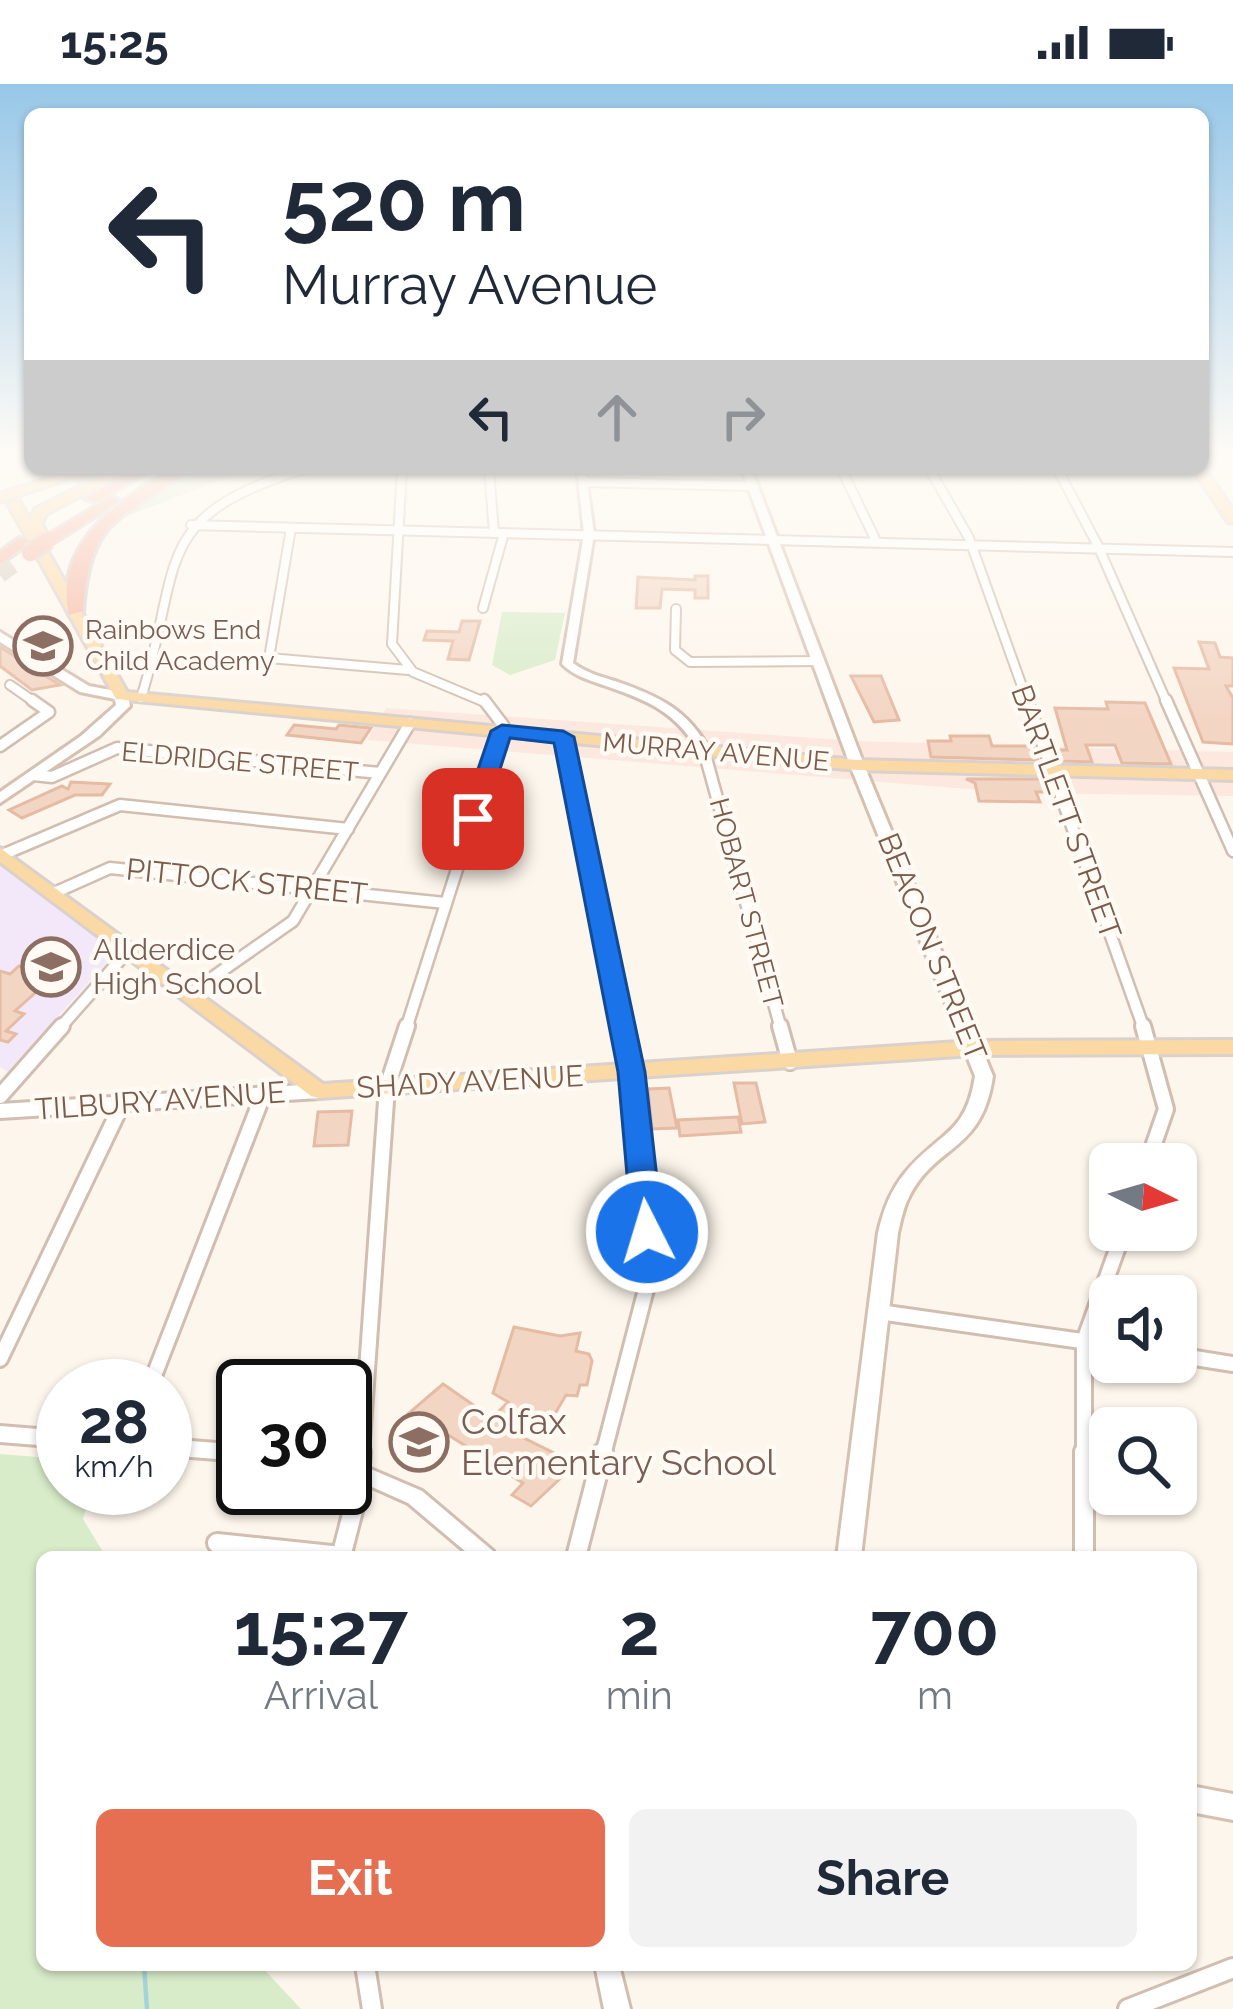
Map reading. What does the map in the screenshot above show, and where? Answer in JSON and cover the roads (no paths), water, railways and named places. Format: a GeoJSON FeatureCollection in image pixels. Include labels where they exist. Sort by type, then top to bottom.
{"type":"FeatureCollection","features":[{"type":"Feature","properties":{"kind":"highway"},"geometry":{"type":"LineString","coordinates":[[75,611],[76,568],[89,542]]}},
{"type":"Feature","properties":{"kind":"main road"},"geometry":{"type":"LineString","coordinates":[[0,800],[87,737],[131,695],[32,542]]}},
{"type":"Feature","properties":{"kind":"main road"},"geometry":{"type":"LineString","coordinates":[[46,542],[75,611]]}},
{"type":"Feature","properties":{"kind":"main road","name":"BEACON STREET"},"geometry":{"type":"LineString","coordinates":[[774,542],[857,765],[984,1076],[983,1104],[973,1121],[923,1166],[899,1196],[888,1233],[850,1551]]}},
{"type":"Feature","properties":{"kind":"main road","name":"MURRAY AVENUE"},"geometry":{"type":"LineString","coordinates":[[0,636],[85,689],[131,695],[857,765],[1233,775]]}},
{"type":"Feature","properties":{"kind":"main road","name":"SHADY AVENUE"},"geometry":{"type":"LineString","coordinates":[[1,854],[319,1091],[974,1048],[1233,1047]]}},
{"type":"Feature","properties":{"kind":"main road"},"geometry":{"type":"LineString","coordinates":[[1197,1800],[1233,1807]]}},
{"type":"Feature","properties":{"kind":"street"},"geometry":{"type":"LineString","coordinates":[[131,695],[172,556],[181,542]]}},
{"type":"Feature","properties":{"kind":"street"},"geometry":{"type":"LineString","coordinates":[[289,542],[269,658],[408,670],[486,701],[501,716],[502,731],[387,1087],[361,1359]]}},
{"type":"Feature","properties":{"kind":"street"},"geometry":{"type":"LineString","coordinates":[[398,542],[392,644],[395,657],[408,670]]}},
{"type":"Feature","properties":{"kind":"street"},"geometry":{"type":"LineString","coordinates":[[483,608],[497,542]]}},
{"type":"Feature","properties":{"kind":"street","name":"HOBART STREET"},"geometry":{"type":"LineString","coordinates":[[588,542],[568,664],[577,672],[677,713],[693,728],[704,751],[790,1062]]}},
{"type":"Feature","properties":{"kind":"street"},"geometry":{"type":"LineString","coordinates":[[870,542],[1233,550]]}},
{"type":"Feature","properties":{"kind":"street"},"geometry":{"type":"LineString","coordinates":[[1096,542],[1233,851]]}},
{"type":"Feature","properties":{"kind":"street","name":"BARTLETT STREET"},"geometry":{"type":"LineString","coordinates":[[971,543],[1150,1047],[1166,1109],[1154,1143]]}},
{"type":"Feature","properties":{"kind":"street"},"geometry":{"type":"LineString","coordinates":[[676,609],[675,650],[690,662],[820,661]]}},
{"type":"Feature","properties":{"kind":"street"},"geometry":{"type":"LineString","coordinates":[[0,674],[5,688],[49,712],[0,746]]}},
{"type":"Feature","properties":{"kind":"street"},"geometry":{"type":"LineString","coordinates":[[189,994],[293,921],[410,723]]}},
{"type":"Feature","properties":{"kind":"street"},"geometry":{"type":"LineString","coordinates":[[563,737],[632,1072],[651,1270],[578,1551]]}},
{"type":"Feature","properties":{"kind":"street","name":"ELDRIDGE STREET"},"geometry":{"type":"LineString","coordinates":[[34,775],[52,777],[117,748],[380,773]]}},
{"type":"Feature","properties":{"kind":"street"},"geometry":{"type":"LineString","coordinates":[[1,854],[120,805],[348,829]]}},
{"type":"Feature","properties":{"kind":"street","name":"PITTOCK STREET"},"geometry":{"type":"LineString","coordinates":[[54,893],[110,868],[445,903]]}},
{"type":"Feature","properties":{"kind":"street"},"geometry":{"type":"LineString","coordinates":[[0,1096],[130,950]]}},
{"type":"Feature","properties":{"kind":"street","name":"TILBURY AVENUE"},"geometry":{"type":"LineString","coordinates":[[0,1112],[319,1091]]}},
{"type":"Feature","properties":{"kind":"street"},"geometry":{"type":"LineString","coordinates":[[160,1359],[262,1095]]}},
{"type":"Feature","properties":{"kind":"street"},"geometry":{"type":"LineString","coordinates":[[0,1359],[122,1104]]}},
{"type":"Feature","properties":{"kind":"street"},"geometry":{"type":"LineString","coordinates":[[1084,1551],[1084,1341],[1116,1251]]}},
{"type":"Feature","properties":{"kind":"street"},"geometry":{"type":"LineString","coordinates":[[879,1312],[1089,1342]]}},
{"type":"Feature","properties":{"kind":"street"},"geometry":{"type":"LineString","coordinates":[[1197,1358],[1233,1364]]}},
{"type":"Feature","properties":{"kind":"street"},"geometry":{"type":"LineString","coordinates":[[0,1434],[36,1437]]}},
{"type":"Feature","properties":{"kind":"street"},"geometry":{"type":"LineString","coordinates":[[372,1478],[415,1497],[479,1551]]}},
{"type":"Feature","properties":{"kind":"street"},"geometry":{"type":"LineString","coordinates":[[342,1551],[352,1515]]}},
{"type":"Feature","properties":{"kind":"street"},"geometry":{"type":"LineString","coordinates":[[218,1543],[294,1551]]}},
{"type":"Feature","properties":{"kind":"street"},"geometry":{"type":"LineString","coordinates":[[1128,2009],[1233,1968]]}},
{"type":"Feature","properties":{"kind":"street"},"geometry":{"type":"LineString","coordinates":[[366,1971],[372,2009]]}},
{"type":"Feature","properties":{"kind":"street"},"geometry":{"type":"LineString","coordinates":[[608,1971],[617,2009]]}},
{"type":"Feature","properties":{"kind":"waterway"},"geometry":{"type":"LineString","coordinates":[[144,1971],[147,2009]]}},
{"type":"Feature","properties":{"kind":"tunnel"},"geometry":{"type":"LineString","coordinates":[[0,575],[18,562]]}},
{"type":"Feature","properties":{"kind":"place","name":"Rainbows End Child Academy"},"geometry":{"type":"Point","coordinates":[43,646]}},
{"type":"Feature","properties":{"kind":"place","name":"Allderdice High School"},"geometry":{"type":"Point","coordinates":[51,967]}},
{"type":"Feature","properties":{"kind":"place","name":"Colfax Elementary School"},"geometry":{"type":"Point","coordinates":[419,1442]}}]}
